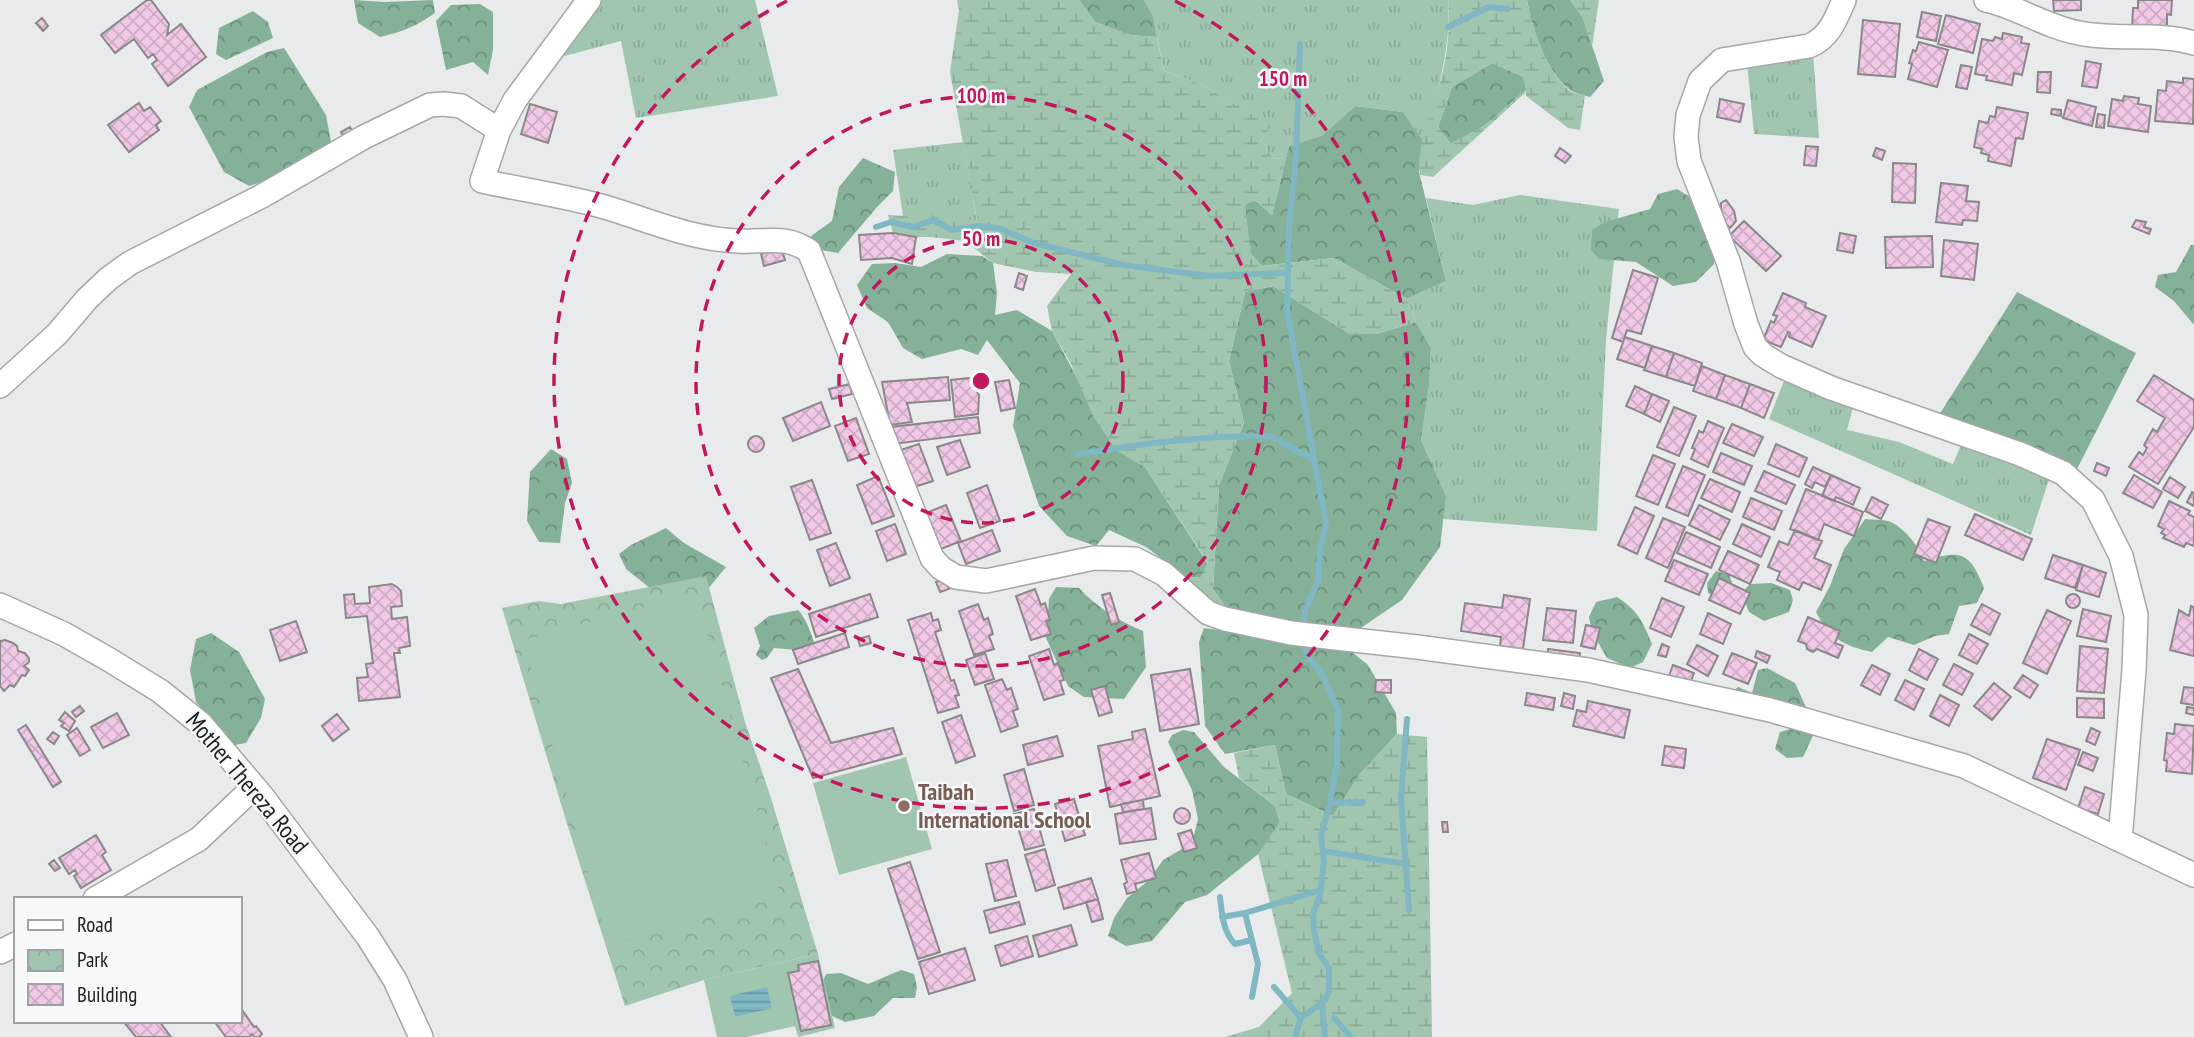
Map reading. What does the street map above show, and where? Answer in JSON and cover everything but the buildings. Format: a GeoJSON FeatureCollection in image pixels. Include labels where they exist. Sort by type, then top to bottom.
{"type":"FeatureCollection","features":[{"type":"Feature","properties":{"kind":"street"},"geometry":{"type":"LineString","coordinates":[[589,0],[515,100],[499,130],[482,181],[607,208],[661,227],[701,237],[797,242],[810,251],[932,558],[941,568],[956,577],[986,581],[1094,558],[1135,559],[1164,574],[1208,613],[1225,619],[1291,633],[1417,646],[1588,670],[1770,710],[1964,766],[2194,875]]}},
{"type":"Feature","properties":{"kind":"street"},"geometry":{"type":"LineString","coordinates":[[1844,0],[1831,29],[1818,43],[1722,60],[1711,69],[1700,81],[1689,115],[1686,137],[1689,161],[1728,261],[1752,341],[1763,355],[1831,388],[2020,454],[2063,473],[2093,500],[2122,556],[2136,615],[2120,840]]}},
{"type":"Feature","properties":{"kind":"street"},"geometry":{"type":"LineString","coordinates":[[1986,0],[2021,11],[2054,27],[2080,34],[2147,37],[2194,43]]}},
{"type":"Feature","properties":{"kind":"street"},"geometry":{"type":"LineString","coordinates":[[0,386],[57,334],[108,279],[130,263],[262,196],[364,137],[430,105],[444,104],[461,107],[499,130]]}},
{"type":"Feature","properties":{"kind":"street","name":"Mother Thereza Road"},"geometry":{"type":"LineString","coordinates":[[0,605],[65,634],[160,691],[201,724],[254,787],[369,937],[395,980],[421,1037]]}},
{"type":"Feature","properties":{"kind":"street"},"geometry":{"type":"LineString","coordinates":[[98,897],[200,839],[254,787]]}},
{"type":"Feature","properties":{"kind":"green space"},"geometry":{"type":"Polygon","coordinates":[[[354,0],[433,0],[435,13],[409,28],[380,37],[358,23],[354,0]]]}},
{"type":"Feature","properties":{"kind":"green space"},"geometry":{"type":"Polygon","coordinates":[[[596,0],[755,0],[778,96],[636,118],[621,41],[557,58],[596,0]]]}},
{"type":"Feature","properties":{"kind":"green space"},"geometry":{"type":"Polygon","coordinates":[[[957,0],[1079,0],[1095,22],[1130,35],[1157,37],[1164,71],[1203,85],[1271,126],[1261,140],[1273,158],[1286,159],[1272,215],[1255,200],[1245,205],[1251,253],[1262,266],[1334,258],[1407,299],[1416,322],[1376,334],[1350,334],[1273,286],[1245,292],[1229,361],[1244,423],[1219,485],[1213,589],[1229,612],[1188,583],[1185,576],[1200,578],[1208,563],[1145,467],[1115,449],[1092,414],[1071,364],[1052,331],[1047,306],[1071,274],[1036,272],[993,263],[965,241],[893,233],[888,215],[977,220],[950,72],[959,10],[957,0]]]}},
{"type":"Feature","properties":{"kind":"green space"},"geometry":{"type":"Polygon","coordinates":[[[1079,0],[1144,0],[1153,16],[1157,37],[1130,35],[1095,22],[1079,0]]]}},
{"type":"Feature","properties":{"kind":"green space"},"geometry":{"type":"Polygon","coordinates":[[[1144,0],[1448,0],[1445,54],[1424,142],[1403,112],[1355,106],[1323,135],[1289,146],[1286,159],[1273,158],[1261,140],[1270,126],[1203,85],[1164,71],[1153,16],[1144,0]]]}},
{"type":"Feature","properties":{"kind":"green space"},"geometry":{"type":"Polygon","coordinates":[[[1448,0],[1527,0],[1536,36],[1553,72],[1569,90],[1585,95],[1580,130],[1568,128],[1526,96],[1526,92],[1433,177],[1420,175],[1423,137],[1446,57],[1448,0]],[[1492,63],[1452,87],[1438,127],[1451,143],[1484,126],[1526,90],[1523,77],[1492,63]]]}},
{"type":"Feature","properties":{"kind":"green space"},"geometry":{"type":"Polygon","coordinates":[[[1527,0],[1570,0],[1582,16],[1604,81],[1590,97],[1571,90],[1553,72],[1536,36],[1527,0]]]}},
{"type":"Feature","properties":{"kind":"green space"},"geometry":{"type":"Polygon","coordinates":[[[1570,0],[1599,0],[1592,47],[1582,16],[1570,0]]]}},
{"type":"Feature","properties":{"kind":"green space"},"geometry":{"type":"Polygon","coordinates":[[[480,4],[493,12],[493,50],[488,75],[473,62],[446,70],[436,21],[451,5],[480,4]]]}},
{"type":"Feature","properties":{"kind":"green space"},"geometry":{"type":"Polygon","coordinates":[[[253,11],[268,22],[273,38],[226,60],[216,54],[219,28],[253,11]]]}},
{"type":"Feature","properties":{"kind":"green space"},"geometry":{"type":"Polygon","coordinates":[[[284,48],[326,115],[331,142],[278,177],[249,186],[224,172],[189,107],[197,90],[267,52],[284,48]]]}},
{"type":"Feature","properties":{"kind":"green space"},"geometry":{"type":"Polygon","coordinates":[[[1813,51],[1819,138],[1754,134],[1747,63],[1813,51]]]}},
{"type":"Feature","properties":{"kind":"green space"},"geometry":{"type":"Polygon","coordinates":[[[1492,63],[1524,77],[1526,90],[1484,126],[1451,144],[1438,127],[1452,87],[1492,63]]]}},
{"type":"Feature","properties":{"kind":"green space"},"geometry":{"type":"Polygon","coordinates":[[[1355,106],[1403,112],[1424,142],[1419,172],[1446,281],[1407,299],[1334,258],[1262,266],[1232,236],[1230,209],[1255,200],[1272,215],[1289,146],[1323,135],[1355,106]]]}},
{"type":"Feature","properties":{"kind":"green space"},"geometry":{"type":"Polygon","coordinates":[[[963,142],[977,221],[903,216],[893,150],[963,142]]]}},
{"type":"Feature","properties":{"kind":"green space"},"geometry":{"type":"Polygon","coordinates":[[[863,158],[895,172],[893,191],[838,253],[815,249],[811,236],[832,221],[839,187],[863,158]]]}},
{"type":"Feature","properties":{"kind":"green space"},"geometry":{"type":"Polygon","coordinates":[[[1677,189],[1700,203],[1717,240],[1714,264],[1696,282],[1673,286],[1636,262],[1599,259],[1591,250],[1592,230],[1605,222],[1650,209],[1658,194],[1677,189]]]}},
{"type":"Feature","properties":{"kind":"green space"},"geometry":{"type":"Polygon","coordinates":[[[1520,195],[1619,209],[1606,340],[1597,531],[1443,519],[1446,496],[1421,440],[1429,386],[1431,348],[1407,299],[1446,281],[1426,198],[1473,205],[1520,195]]]}},
{"type":"Feature","properties":{"kind":"green space"},"geometry":{"type":"Polygon","coordinates":[[[2191,245],[2194,245],[2194,325],[2174,301],[2155,287],[2158,275],[2176,272],[2191,245]]]}},
{"type":"Feature","properties":{"kind":"green space"},"geometry":{"type":"Polygon","coordinates":[[[947,254],[982,256],[993,263],[997,293],[995,315],[1017,310],[1052,331],[1115,449],[1145,467],[1208,564],[1201,578],[1185,576],[1146,547],[1109,530],[1096,546],[1067,536],[1039,506],[1013,426],[1020,383],[987,340],[978,355],[961,349],[922,359],[903,348],[888,322],[867,308],[857,285],[872,264],[895,263],[921,267],[947,254]]]}},
{"type":"Feature","properties":{"kind":"green space"},"geometry":{"type":"Polygon","coordinates":[[[1273,286],[1350,334],[1376,334],[1416,322],[1431,348],[1429,386],[1421,440],[1446,496],[1440,547],[1402,600],[1355,632],[1229,612],[1213,589],[1219,485],[1244,423],[1229,361],[1245,292],[1273,286]]]}},
{"type":"Feature","properties":{"kind":"green space"},"geometry":{"type":"Polygon","coordinates":[[[2017,292],[2136,353],[2076,471],[1939,415],[2017,292]]]}},
{"type":"Feature","properties":{"kind":"green space"},"geometry":{"type":"Polygon","coordinates":[[[1786,376],[1854,404],[1847,430],[1899,442],[1953,464],[1963,440],[2051,473],[2031,535],[1769,419],[1786,376]]]}},
{"type":"Feature","properties":{"kind":"green space"},"geometry":{"type":"Polygon","coordinates":[[[551,449],[567,459],[572,483],[565,503],[560,543],[539,542],[527,521],[530,472],[551,449]]]}},
{"type":"Feature","properties":{"kind":"green space"},"geometry":{"type":"Polygon","coordinates":[[[1865,519],[1888,521],[1899,527],[1915,544],[1924,561],[1947,555],[1963,556],[1969,560],[1984,588],[1977,603],[1959,606],[1949,634],[1935,636],[1914,645],[1888,637],[1872,652],[1845,644],[1826,628],[1816,612],[1830,586],[1844,549],[1865,519]]]}},
{"type":"Feature","properties":{"kind":"green space"},"geometry":{"type":"Polygon","coordinates":[[[666,528],[684,543],[726,567],[707,590],[650,588],[626,569],[619,554],[666,528]]]}},
{"type":"Feature","properties":{"kind":"green space"},"geometry":{"type":"Polygon","coordinates":[[[1716,571],[1729,575],[1732,582],[1727,590],[1715,596],[1708,593],[1707,583],[1716,571]]]}},
{"type":"Feature","properties":{"kind":"green space"},"geometry":{"type":"Polygon","coordinates":[[[706,576],[745,722],[818,954],[704,980],[625,1006],[502,608],[539,601],[561,604],[706,576]]]}},
{"type":"Feature","properties":{"kind":"green space"},"geometry":{"type":"Polygon","coordinates":[[[1771,583],[1790,590],[1793,600],[1789,612],[1764,621],[1749,612],[1743,597],[1750,584],[1771,583]]]}},
{"type":"Feature","properties":{"kind":"green space"},"geometry":{"type":"Polygon","coordinates":[[[1056,587],[1079,588],[1108,613],[1143,631],[1146,667],[1124,699],[1084,697],[1068,686],[1046,638],[1049,599],[1056,587]]]}},
{"type":"Feature","properties":{"kind":"green space"},"geometry":{"type":"Polygon","coordinates":[[[696,593],[781,897],[608,944],[523,640],[696,593]]]}},
{"type":"Feature","properties":{"kind":"green space"},"geometry":{"type":"Polygon","coordinates":[[[1617,597],[1639,617],[1652,644],[1643,662],[1630,668],[1607,658],[1592,632],[1589,617],[1596,602],[1617,597]]]}},
{"type":"Feature","properties":{"kind":"green space"},"geometry":{"type":"Polygon","coordinates":[[[798,610],[806,621],[815,645],[810,651],[774,648],[767,658],[762,660],[756,655],[760,646],[754,628],[769,616],[798,610]]]}},
{"type":"Feature","properties":{"kind":"green space"},"geometry":{"type":"Polygon","coordinates":[[[1204,628],[1347,648],[1368,665],[1396,713],[1397,734],[1360,774],[1333,816],[1286,794],[1275,745],[1225,754],[1205,726],[1199,642],[1204,628]]]}},
{"type":"Feature","properties":{"kind":"green space"},"geometry":{"type":"Polygon","coordinates":[[[211,633],[239,652],[265,699],[261,718],[246,743],[234,745],[196,702],[190,670],[196,639],[211,633]]]}},
{"type":"Feature","properties":{"kind":"green space"},"geometry":{"type":"Polygon","coordinates":[[[1767,668],[1795,683],[1816,729],[1803,757],[1787,758],[1775,749],[1780,732],[1801,726],[1731,693],[1738,687],[1752,693],[1758,670],[1767,668]]]}},
{"type":"Feature","properties":{"kind":"green space"},"geometry":{"type":"Polygon","coordinates":[[[1183,730],[1194,732],[1224,767],[1275,806],[1280,822],[1262,851],[1207,895],[1185,902],[1152,941],[1126,946],[1108,936],[1114,918],[1127,898],[1149,880],[1163,860],[1192,843],[1198,819],[1192,790],[1168,742],[1172,735],[1183,730]]]}},
{"type":"Feature","properties":{"kind":"green space"},"geometry":{"type":"Polygon","coordinates":[[[1397,734],[1427,737],[1432,1037],[1225,1037],[1259,1027],[1292,993],[1258,854],[1280,822],[1275,806],[1239,778],[1234,753],[1275,745],[1286,794],[1333,816],[1360,774],[1397,734]]]}},
{"type":"Feature","properties":{"kind":"green space"},"geometry":{"type":"Polygon","coordinates":[[[906,757],[932,849],[839,875],[813,783],[906,757]]]}},
{"type":"Feature","properties":{"kind":"green space"},"geometry":{"type":"Polygon","coordinates":[[[818,954],[835,1028],[798,1037],[795,1026],[747,1037],[717,1037],[704,980],[818,954]]]}},
{"type":"Feature","properties":{"kind":"green space"},"geometry":{"type":"Polygon","coordinates":[[[901,970],[914,974],[917,987],[915,998],[893,998],[874,1016],[845,1022],[830,1015],[819,991],[826,974],[841,973],[868,984],[901,970]]]}},
{"type":"Feature","properties":{"kind":"water"},"geometry":{"type":"Polygon","coordinates":[[[767,987],[772,1008],[735,1017],[730,996],[767,987]]]}},
{"type":"Feature","properties":{"kind":"waterway"},"geometry":{"type":"LineString","coordinates":[[1448,27],[1489,7],[1508,9]]}},
{"type":"Feature","properties":{"kind":"waterway"},"geometry":{"type":"LineString","coordinates":[[1300,44],[1287,310],[1326,524],[1320,550],[1318,581],[1305,611],[1302,629]]}},
{"type":"Feature","properties":{"kind":"waterway"},"geometry":{"type":"LineString","coordinates":[[876,227],[891,222],[913,227],[933,220],[952,230],[979,226],[998,228],[1034,243],[1123,265],[1208,276],[1287,273]]}},
{"type":"Feature","properties":{"kind":"waterway"},"geometry":{"type":"LineString","coordinates":[[1078,454],[1216,437],[1270,436],[1314,460]]}},
{"type":"Feature","properties":{"kind":"waterway"},"geometry":{"type":"LineString","coordinates":[[1303,639],[1308,657],[1322,674],[1338,710],[1337,762],[1321,836],[1324,861],[1320,896],[1313,914],[1319,954],[1329,968],[1329,992],[1322,1003],[1325,1037]]}},
{"type":"Feature","properties":{"kind":"waterway"},"geometry":{"type":"LineString","coordinates":[[1407,719],[1401,798],[1409,910]]}},
{"type":"Feature","properties":{"kind":"waterway"},"geometry":{"type":"LineString","coordinates":[[1330,803],[1363,802]]}},
{"type":"Feature","properties":{"kind":"waterway"},"geometry":{"type":"LineString","coordinates":[[1323,851],[1406,864]]}},
{"type":"Feature","properties":{"kind":"waterway"},"geometry":{"type":"LineString","coordinates":[[1222,917],[1245,913],[1321,890]]}},
{"type":"Feature","properties":{"kind":"waterway"},"geometry":{"type":"LineString","coordinates":[[1220,897],[1224,922],[1231,939],[1235,944],[1252,940]]}},
{"type":"Feature","properties":{"kind":"waterway"},"geometry":{"type":"LineString","coordinates":[[1245,913],[1258,964],[1252,997]]}},
{"type":"Feature","properties":{"kind":"waterway"},"geometry":{"type":"LineString","coordinates":[[1274,987],[1301,1018]]}},
{"type":"Feature","properties":{"kind":"waterway"},"geometry":{"type":"LineString","coordinates":[[1295,1037],[1301,1018],[1322,1003]]}},
{"type":"Feature","properties":{"kind":"waterway"},"geometry":{"type":"LineString","coordinates":[[1334,1018],[1351,1037]]}},
{"type":"Feature","properties":{"kind":"place","name":"Taibah International School"},"geometry":{"type":"Point","coordinates":[904,806]}}]}
